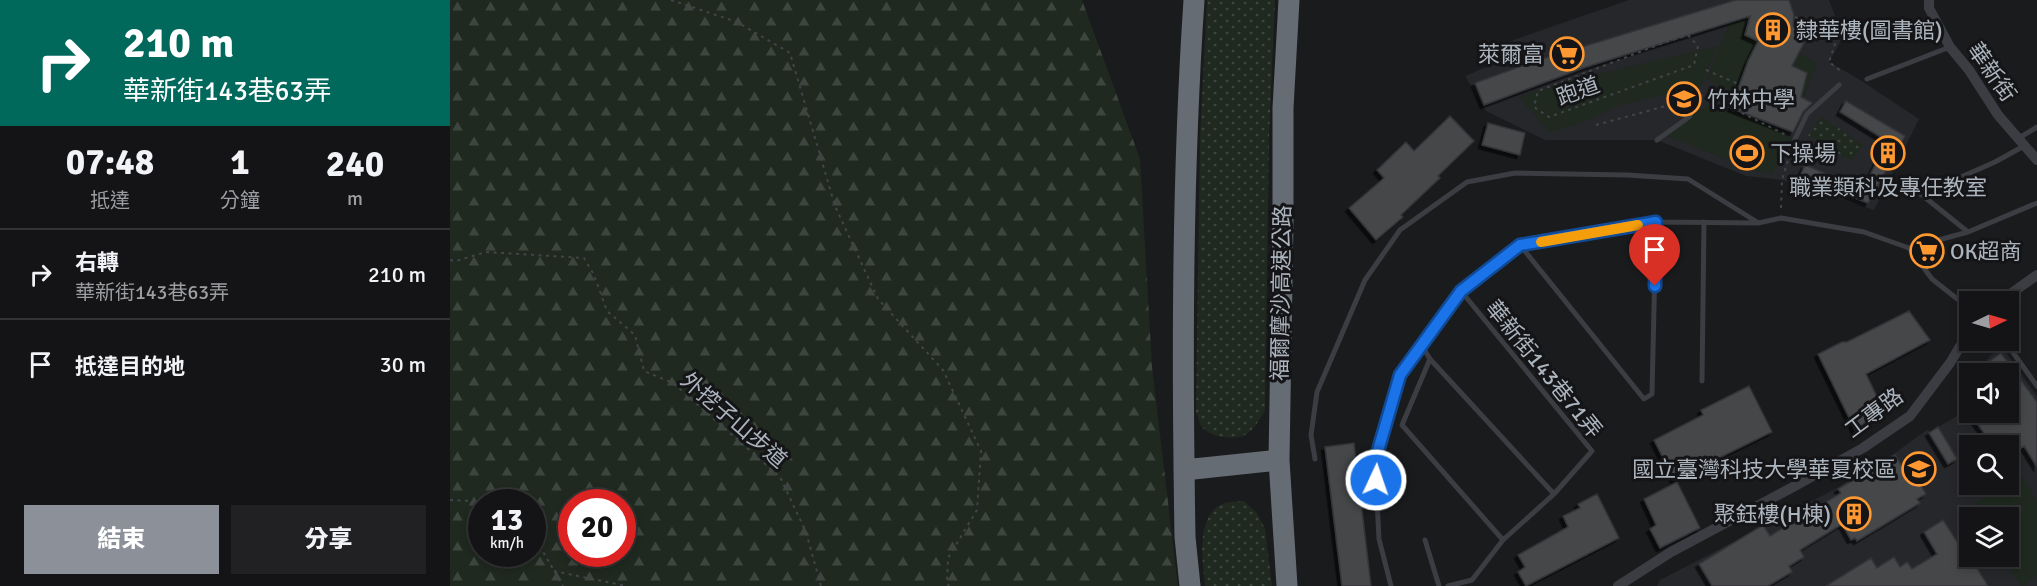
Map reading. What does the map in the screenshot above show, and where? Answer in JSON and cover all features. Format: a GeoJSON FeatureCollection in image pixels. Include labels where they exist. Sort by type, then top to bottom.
{"type":"FeatureCollection","features":[{"type":"Feature","properties":{"kind":"highway"},"geometry":{"type":"LineString","coordinates":[[1190,586],[1185,537],[1183,228],[1187,103],[1194,0]]}},
{"type":"Feature","properties":{"kind":"highway","name":"福爾摩沙高速公路"},"geometry":{"type":"LineString","coordinates":[[1287,586],[1278,460],[1283,108],[1289,0]]}},
{"type":"Feature","properties":{"kind":"highway"},"geometry":{"type":"LineString","coordinates":[[1184,470],[1278,460]]}},
{"type":"Feature","properties":{"kind":"street","name":"華新街"},"geometry":{"type":"LineString","coordinates":[[1929,0],[1929,8],[1950,47],[1969,70],[1998,115],[2037,159]]}},
{"type":"Feature","properties":{"kind":"street"},"geometry":{"type":"LineString","coordinates":[[2014,291],[2037,275]]}},
{"type":"Feature","properties":{"kind":"street","name":"工專路"},"geometry":{"type":"LineString","coordinates":[[1618,586],[1671,552],[1793,488],[1863,448],[1910,416],[1959,348]]}},
{"type":"Feature","properties":{"kind":"lane"},"geometry":{"type":"LineString","coordinates":[[1867,79],[1950,47]]}},
{"type":"Feature","properties":{"kind":"lane"},"geometry":{"type":"LineString","coordinates":[[1795,139],[1807,114],[1839,85]]}},
{"type":"Feature","properties":{"kind":"lane"},"geometry":{"type":"LineString","coordinates":[[1657,140],[1689,117],[1700,96]]}},
{"type":"Feature","properties":{"kind":"lane"},"geometry":{"type":"LineString","coordinates":[[1961,177],[1995,162],[2022,142],[2037,127]]}},
{"type":"Feature","properties":{"kind":"lane"},"geometry":{"type":"LineString","coordinates":[[1315,459],[1311,435],[1317,392],[1365,280],[1400,230],[1467,182],[1515,173],[1627,175],[1688,179],[1758,223]]}},
{"type":"Feature","properties":{"kind":"lane"},"geometry":{"type":"LineString","coordinates":[[1902,179],[1968,232]]}},
{"type":"Feature","properties":{"kind":"lane"},"geometry":{"type":"LineString","coordinates":[[1391,586],[1379,539],[1375,461],[1400,375],[1461,291],[1520,245],[1656,222],[1758,223],[1781,218],[1864,232],[1910,248],[1968,232],[2037,203]]}},
{"type":"Feature","properties":{"kind":"lane"},"geometry":{"type":"LineString","coordinates":[[1520,245],[1644,399],[1652,394],[1656,222]]}},
{"type":"Feature","properties":{"kind":"lane"},"geometry":{"type":"LineString","coordinates":[[1702,381],[1704,222]]}},
{"type":"Feature","properties":{"kind":"lane"},"geometry":{"type":"LineString","coordinates":[[1910,248],[1932,279],[1959,300]]}},
{"type":"Feature","properties":{"kind":"lane","name":"華新街143巷71弄"},"geometry":{"type":"LineString","coordinates":[[1448,586],[1472,580],[1503,540],[1554,494],[1592,451],[1461,291]]}},
{"type":"Feature","properties":{"kind":"lane"},"geometry":{"type":"LineString","coordinates":[[1422,346],[1430,359],[1554,494]]}},
{"type":"Feature","properties":{"kind":"lane"},"geometry":{"type":"LineString","coordinates":[[2012,351],[2037,386]]}},
{"type":"Feature","properties":{"kind":"lane"},"geometry":{"type":"LineString","coordinates":[[1430,359],[1402,425],[1503,540]]}},
{"type":"Feature","properties":{"kind":"lane"},"geometry":{"type":"LineString","coordinates":[[1425,540],[1439,586]]}},
{"type":"Feature","properties":{"kind":"path"},"geometry":{"type":"LineString","coordinates":[[671,0],[737,22],[790,54],[835,206],[878,299],[943,370],[981,451],[977,510],[948,558],[947,583],[949,586]]}},
{"type":"Feature","properties":{"kind":"path"},"geometry":{"type":"LineString","coordinates":[[1795,17],[1837,38],[1829,62],[1842,71]]}},
{"type":"Feature","properties":{"kind":"path","name":"跑道"},"geometry":{"type":"LineString","coordinates":[[1688,35],[1698,46],[1694,65],[1549,117],[1534,107],[1538,91],[1663,43],[1688,35]]}},
{"type":"Feature","properties":{"kind":"path"},"geometry":{"type":"LineString","coordinates":[[1706,70],[1807,114]]}},
{"type":"Feature","properties":{"kind":"path"},"geometry":{"type":"LineString","coordinates":[[1781,218],[1782,180],[1795,139]]}},
{"type":"Feature","properties":{"kind":"path","name":"外挖子山步道"},"geometry":{"type":"LineString","coordinates":[[450,260],[456,261],[486,252],[584,258],[594,275],[608,311],[635,335],[644,371],[673,383],[780,477],[806,532],[821,586]]}},
{"type":"Feature","properties":{"kind":"path"},"geometry":{"type":"LineString","coordinates":[[450,500],[468,501]]}},
{"type":"Feature","properties":{"kind":"path"},"geometry":{"type":"LineString","coordinates":[[546,557],[563,586]]}},
{"type":"Feature","properties":{"kind":"path"},"geometry":{"type":"LineString","coordinates":[[554,571],[626,586]]}},
{"type":"Feature","properties":{"kind":"shaded area","name":"竹林中學"},"geometry":{"type":"Polygon","coordinates":[[[1629,0],[1829,0],[1843,37],[1829,62],[1919,119],[1874,210],[1782,180],[1746,176],[1657,140],[1545,140],[1486,111],[1465,76],[1506,59],[1499,45],[1629,0]]]}},
{"type":"Feature","properties":{"kind":"shaded area","name":"國立臺灣科技大學華夏校區"},"geometry":{"type":"Polygon","coordinates":[[[1996,351],[2005,351],[2013,363],[1984,363],[1996,351]]]}},
{"type":"Feature","properties":{"kind":"shaded area","name":"國立臺灣科技大學華夏校區"},"geometry":{"type":"Polygon","coordinates":[[[2019,371],[2037,396],[2037,586],[1657,586],[1660,580],[1837,488],[1895,453],[1928,429],[1930,432],[1959,415],[1959,423],[2019,423],[2019,371]]]}},
{"type":"Feature","properties":{"kind":"green space"},"geometry":{"type":"Polygon","coordinates":[[[450,0],[1082,0],[1140,159],[1152,367],[1178,586],[450,586],[450,0]]]}},
{"type":"Feature","properties":{"kind":"green space"},"geometry":{"type":"Polygon","coordinates":[[[1207,0],[1275,0],[1269,137],[1265,410],[1251,430],[1245,435],[1234,438],[1222,437],[1205,430],[1200,425],[1196,413],[1200,138],[1207,0]]]}},
{"type":"Feature","properties":{"kind":"green space"},"geometry":{"type":"Polygon","coordinates":[[[1732,16],[1817,63],[1794,123],[1707,79],[1732,16]]]}},
{"type":"Feature","properties":{"kind":"green space"},"geometry":{"type":"Polygon","coordinates":[[[1718,46],[1700,87],[1619,105],[1589,120],[1549,132],[1519,97],[1565,82],[1718,46]]]}},
{"type":"Feature","properties":{"kind":"green space","name":"下操場"},"geometry":{"type":"Polygon","coordinates":[[[1714,102],[1791,138],[1772,175],[1747,168],[1668,136],[1695,113],[1714,102]]]}},
{"type":"Feature","properties":{"kind":"green space"},"geometry":{"type":"Polygon","coordinates":[[[1821,116],[1863,145],[1851,161],[1808,136],[1821,116]]]}},
{"type":"Feature","properties":{"kind":"green space"},"geometry":{"type":"Polygon","coordinates":[[[2021,475],[2037,501],[2037,576],[2023,586],[2009,567],[2019,567],[2019,507],[1973,507],[1972,505],[1988,495],[2019,495],[2019,476],[2021,475]]]}},
{"type":"Feature","properties":{"kind":"green space"},"geometry":{"type":"Polygon","coordinates":[[[1244,501],[1257,513],[1265,529],[1272,586],[1205,586],[1202,552],[1209,517],[1215,509],[1225,503],[1244,501]]]}},
{"type":"Feature","properties":{"kind":"building"},"geometry":{"type":"Polygon","coordinates":[[[1736,0],[1789,0],[1794,15],[1793,25],[1808,35],[1792,66],[1807,73],[1801,97],[1812,103],[1803,112],[1793,132],[1731,108],[1758,41],[1745,35],[1750,16],[1586,67],[1484,105],[1475,83],[1536,61],[1736,0]]]}},
{"type":"Feature","properties":{"kind":"building","name":"職業類科及專任教室"},"geometry":{"type":"Polygon","coordinates":[[[1846,101],[1905,136],[1868,203],[1800,176],[1805,165],[1863,189],[1887,141],[1840,112],[1846,101]]]}},
{"type":"Feature","properties":{"kind":"building"},"geometry":{"type":"Polygon","coordinates":[[[1450,116],[1474,141],[1401,215],[1403,217],[1376,240],[1349,208],[1384,178],[1377,170],[1406,142],[1414,151],[1450,116]]]}},
{"type":"Feature","properties":{"kind":"building"},"geometry":{"type":"Polygon","coordinates":[[[1488,123],[1525,133],[1520,155],[1482,145],[1488,123]]]}},
{"type":"Feature","properties":{"kind":"building"},"geometry":{"type":"Polygon","coordinates":[[[1909,311],[1930,340],[1866,374],[1881,405],[1881,411],[1855,430],[1818,354],[1909,311]]]}},
{"type":"Feature","properties":{"kind":"building"},"geometry":{"type":"Polygon","coordinates":[[[2001,353],[2008,363],[1987,363],[2001,353]]]}},
{"type":"Feature","properties":{"kind":"building"},"geometry":{"type":"Polygon","coordinates":[[[2019,378],[2037,402],[2037,467],[2024,446],[2019,450],[2019,435],[1985,435],[1977,423],[2019,423],[2019,378]]]}},
{"type":"Feature","properties":{"kind":"building"},"geometry":{"type":"Polygon","coordinates":[[[1749,386],[1772,432],[1674,480],[1654,440],[1703,415],[1701,410],[1749,386]]]}},
{"type":"Feature","properties":{"kind":"building"},"geometry":{"type":"Polygon","coordinates":[[[1938,427],[1957,459],[1948,464],[1929,433],[1938,427]]]}},
{"type":"Feature","properties":{"kind":"building"},"geometry":{"type":"Polygon","coordinates":[[[1354,443],[1371,586],[1342,586],[1325,447],[1354,443]]]}},
{"type":"Feature","properties":{"kind":"building","name":"聚鈺樓(H棟)"},"geometry":{"type":"Polygon","coordinates":[[[1895,455],[1907,474],[1912,471],[1926,494],[1917,499],[1920,503],[1857,541],[1855,538],[1851,540],[1842,524],[1800,550],[1804,557],[1789,566],[1792,572],[1768,586],[1712,586],[1699,564],[1763,525],[1770,536],[1841,493],[1838,489],[1895,455]]]}},
{"type":"Feature","properties":{"kind":"building"},"geometry":{"type":"Polygon","coordinates":[[[1677,482],[1700,528],[1660,548],[1650,529],[1656,525],[1644,499],[1677,482]]]}},
{"type":"Feature","properties":{"kind":"building"},"geometry":{"type":"Polygon","coordinates":[[[1597,494],[1619,538],[1526,586],[1518,572],[1525,567],[1518,555],[1568,527],[1563,516],[1580,508],[1578,504],[1597,494]]]}},
{"type":"Feature","properties":{"kind":"building"},"geometry":{"type":"Polygon","coordinates":[[[1943,520],[1959,545],[1959,567],[1976,567],[1988,586],[1826,586],[1871,558],[1877,568],[1894,557],[1900,567],[1907,562],[1912,569],[1937,554],[1924,532],[1943,520]]]}},
{"type":"Feature","properties":{"kind":"slow traffic"},"geometry":{"type":"LineString","coordinates":[[1541,242],[1638,225]]}},
{"type":"Feature","properties":{"kind":"place","name":"隸華樓(圖書館)"},"geometry":{"type":"Point","coordinates":[1773,30]}},
{"type":"Feature","properties":{"kind":"place","name":"萊爾富"},"geometry":{"type":"Point","coordinates":[1567,54]}},
{"type":"Feature","properties":{"kind":"place","name":"竹林中學"},"geometry":{"type":"Point","coordinates":[1684,99]}},
{"type":"Feature","properties":{"kind":"place","name":"下操場"},"geometry":{"type":"Point","coordinates":[1747,153]}},
{"type":"Feature","properties":{"kind":"place","name":"職業類科及專任教室"},"geometry":{"type":"Point","coordinates":[1888,153]}},
{"type":"Feature","properties":{"kind":"place","name":"OK超商"},"geometry":{"type":"Point","coordinates":[1927,251]}},
{"type":"Feature","properties":{"kind":"place","name":"國立臺灣科技大學華夏校區"},"geometry":{"type":"Point","coordinates":[1919,469]}},
{"type":"Feature","properties":{"kind":"place","name":"聚鈺樓(H棟)"},"geometry":{"type":"Point","coordinates":[1854,514]}},
{"type":"Feature","properties":{"kind":"route"},"geometry":{"type":"LineString","coordinates":[[1376,480],[1375,461],[1400,375],[1461,291],[1520,245],[1656,222],[1655,286]]}}]}
